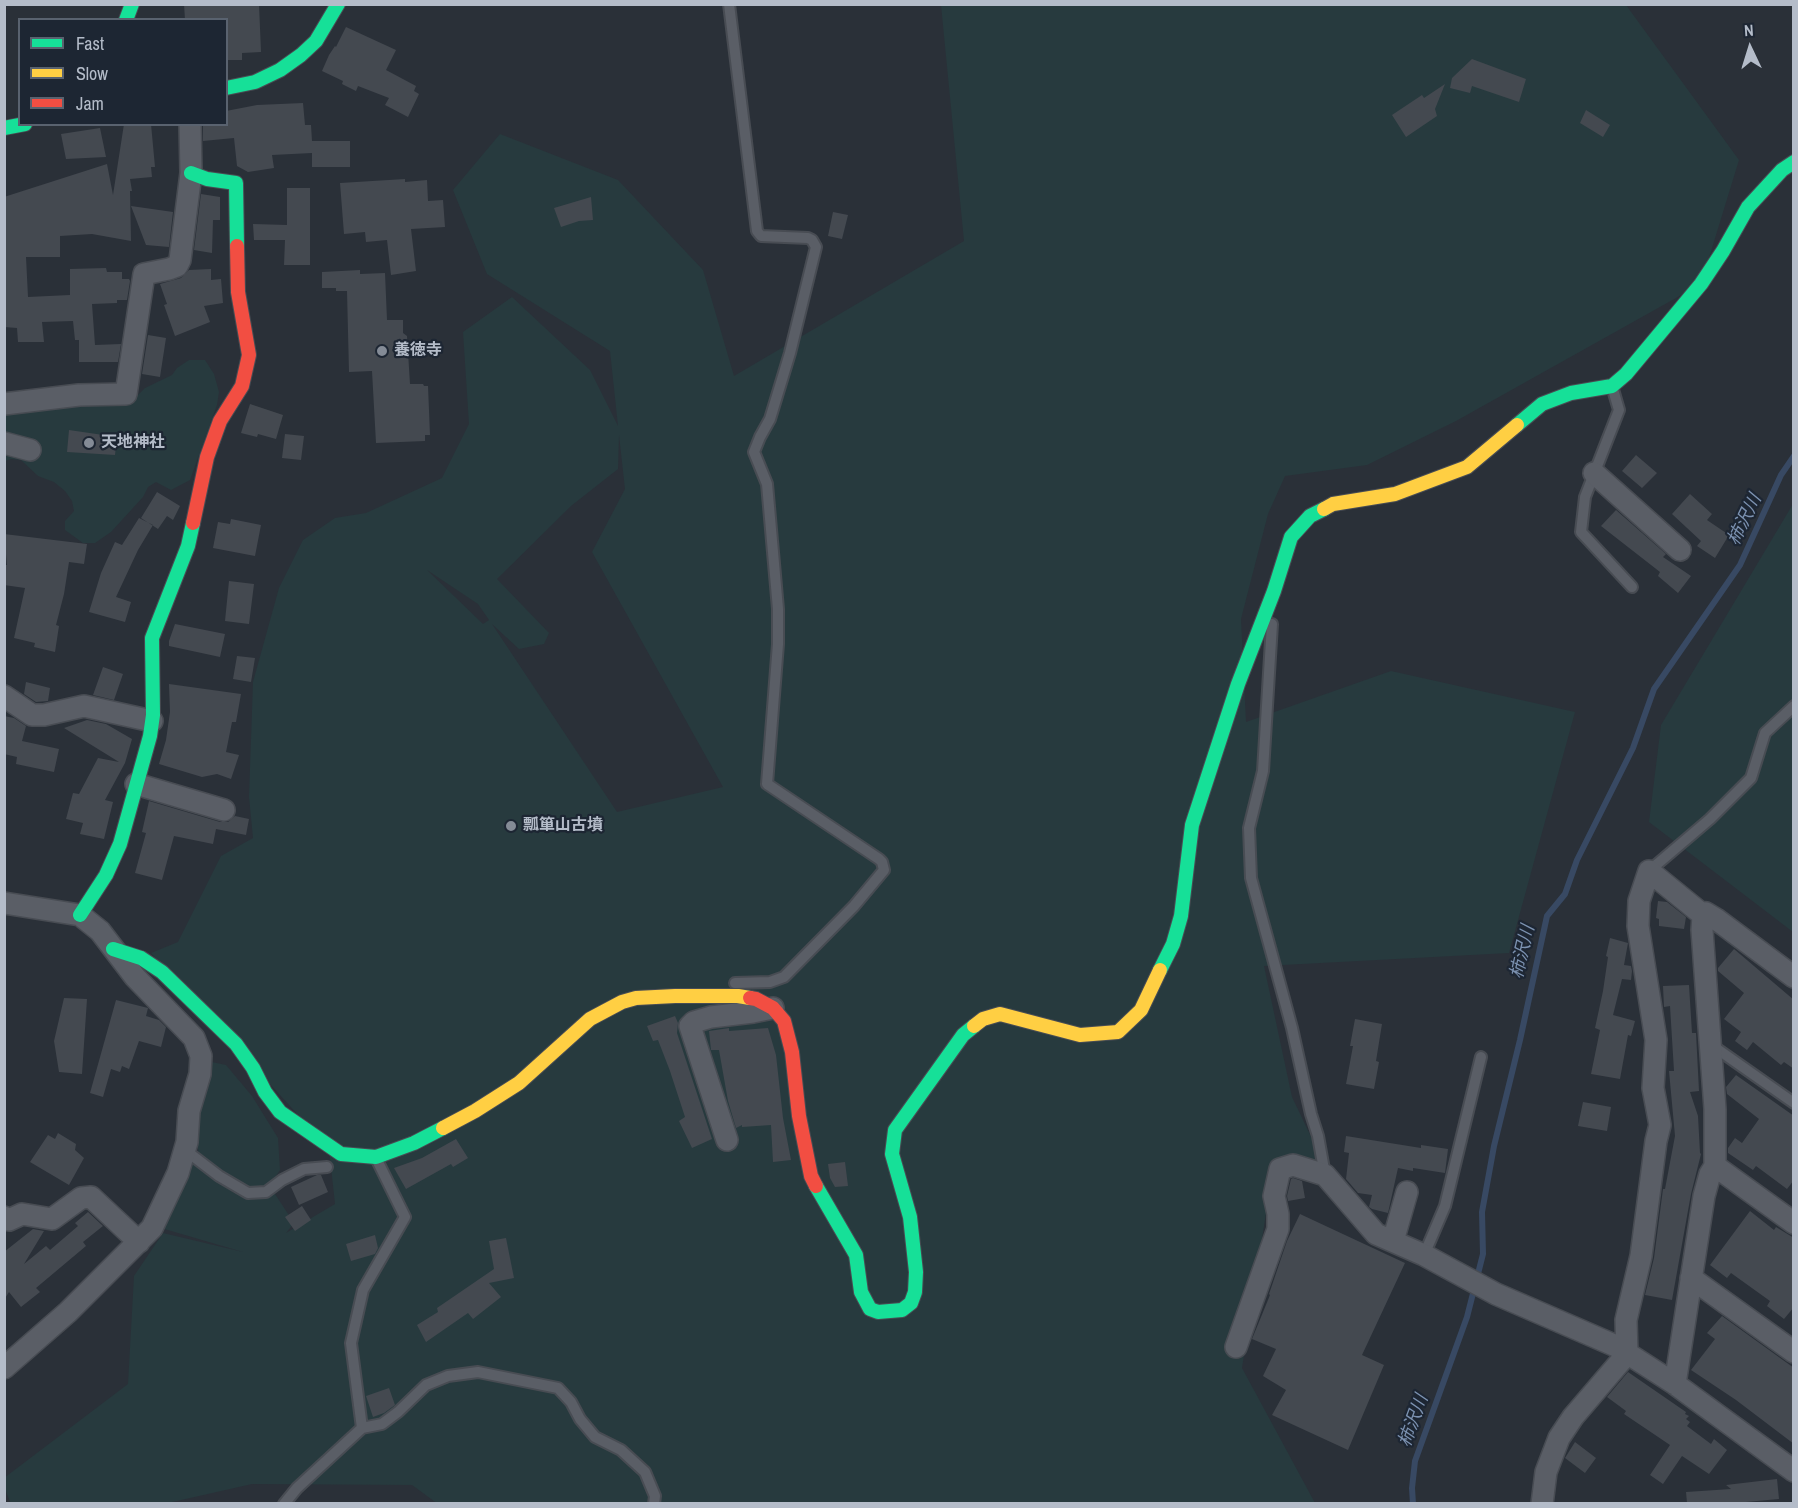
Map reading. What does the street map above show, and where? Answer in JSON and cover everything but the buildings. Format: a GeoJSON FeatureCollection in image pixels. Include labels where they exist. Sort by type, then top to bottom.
{"type":"FeatureCollection","features":[{"type":"Feature","properties":{"kind":"street"},"geometry":{"type":"LineString","coordinates":[[228,88],[255,82],[280,70],[301,55],[316,41],[338,4]]}},
{"type":"Feature","properties":{"kind":"street"},"geometry":{"type":"LineString","coordinates":[[4,404],[79,394],[126,394],[144,274],[177,266],[180,260],[192,173],[190,126]]}},
{"type":"Feature","properties":{"kind":"street"},"geometry":{"type":"LineString","coordinates":[[113,949],[141,958],[162,972],[205,1012],[236,1044],[280,1112],[341,1154],[376,1157],[414,1143],[475,1111],[519,1083],[590,1019],[613,1006],[636,998],[738,996],[756,999],[773,1008],[784,1021],[789,1034],[806,1158],[816,1190],[856,1255],[861,1292],[870,1309],[889,1312],[902,1310],[911,1303],[915,1293],[916,1272],[910,1217],[892,1154],[895,1130],[963,1035],[983,1019],[1000,1014],[1080,1035],[1118,1032],[1142,1010],[1173,944],[1181,916],[1192,825],[1238,684],[1274,591],[1291,537],[1310,516],[1334,504],[1395,494],[1467,467],[1542,404],[1571,393],[1612,386],[1626,374],[1701,284],[1748,207],[1782,170],[1794,162]]}},
{"type":"Feature","properties":{"kind":"street"},"geometry":{"type":"LineString","coordinates":[[80,915],[106,875],[120,844],[150,736],[152,638],[188,546],[207,457],[220,421],[242,386],[249,355],[237,292],[236,183],[207,179],[192,173]]}},
{"type":"Feature","properties":{"kind":"street"},"geometry":{"type":"LineString","coordinates":[[4,443],[30,450]]}},
{"type":"Feature","properties":{"kind":"street"},"geometry":{"type":"LineString","coordinates":[[1594,473],[1680,550]]}},
{"type":"Feature","properties":{"kind":"street"},"geometry":{"type":"LineString","coordinates":[[4,696],[32,715],[44,715],[84,706],[152,721]]}},
{"type":"Feature","properties":{"kind":"street"},"geometry":{"type":"LineString","coordinates":[[136,784],[224,810]]}},
{"type":"Feature","properties":{"kind":"street"},"geometry":{"type":"LineString","coordinates":[[1542,1503],[1546,1473],[1559,1438],[1573,1417],[1627,1354],[1626,1320],[1641,1256],[1660,1125],[1653,1089],[1656,1040],[1638,926],[1639,901],[1649,871],[1702,915]]}},
{"type":"Feature","properties":{"kind":"street"},"geometry":{"type":"LineString","coordinates":[[4,903],[80,915],[100,931],[135,977],[194,1038],[201,1056],[201,1074],[189,1110],[185,1150],[169,1197],[152,1228],[68,1312],[4,1368]]}},
{"type":"Feature","properties":{"kind":"street"},"geometry":{"type":"LineString","coordinates":[[1702,915],[1706,913],[1716,919],[1794,977]]}},
{"type":"Feature","properties":{"kind":"street"},"geometry":{"type":"LineString","coordinates":[[1675,1384],[1704,1196],[1710,1174],[1715,1166],[1715,1109],[1702,915]]}},
{"type":"Feature","properties":{"kind":"street"},"geometry":{"type":"LineString","coordinates":[[727,1140],[690,1026],[694,1022],[711,1017],[773,1008]]}},
{"type":"Feature","properties":{"kind":"street"},"geometry":{"type":"LineString","coordinates":[[1236,1347],[1278,1229],[1278,1214],[1274,1196],[1280,1169],[1293,1165],[1325,1175],[1376,1234],[1428,1257],[1496,1294],[1616,1346],[1675,1384],[1794,1471]]}},
{"type":"Feature","properties":{"kind":"street"},"geometry":{"type":"LineString","coordinates":[[1715,1166],[1794,1223]]}},
{"type":"Feature","properties":{"kind":"street"},"geometry":{"type":"LineString","coordinates":[[1393,1241],[1407,1192]]}},
{"type":"Feature","properties":{"kind":"street"},"geometry":{"type":"LineString","coordinates":[[6,1221],[22,1214],[52,1219],[81,1198],[91,1197],[140,1242]]}},
{"type":"Feature","properties":{"kind":"street"},"geometry":{"type":"LineString","coordinates":[[1691,1278],[1794,1352]]}},
{"type":"Feature","properties":{"kind":"lane"},"geometry":{"type":"LineString","coordinates":[[726,984],[770,982],[784,977],[866,893],[884,870],[879,859],[767,784],[778,644],[778,609],[768,491],[754,452],[770,419],[780,387],[816,247],[808,238],[761,236],[757,231],[729,4]]}},
{"type":"Feature","properties":{"kind":"lane"},"geometry":{"type":"LineString","coordinates":[[1612,386],[1619,410],[1585,497],[1581,532],[1632,587]]}},
{"type":"Feature","properties":{"kind":"lane"},"geometry":{"type":"LineString","coordinates":[[1274,591],[1263,771],[1249,828],[1251,878],[1292,1028],[1325,1175]]}},
{"type":"Feature","properties":{"kind":"lane"},"geometry":{"type":"LineString","coordinates":[[1649,871],[1710,819],[1751,778],[1765,733],[1794,706]]}},
{"type":"Feature","properties":{"kind":"lane"},"geometry":{"type":"LineString","coordinates":[[660,997],[675,986],[706,984]]}},
{"type":"Feature","properties":{"kind":"lane"},"geometry":{"type":"LineString","coordinates":[[1710,1044],[1794,1103]]}},
{"type":"Feature","properties":{"kind":"lane"},"geometry":{"type":"LineString","coordinates":[[1428,1257],[1445,1206],[1481,1057]]}},
{"type":"Feature","properties":{"kind":"lane"},"geometry":{"type":"LineString","coordinates":[[185,1150],[219,1176],[248,1193],[266,1192],[282,1180],[304,1169],[327,1167]]}},
{"type":"Feature","properties":{"kind":"lane"},"geometry":{"type":"LineString","coordinates":[[362,1428],[351,1343],[363,1290],[405,1216],[376,1157]]}},
{"type":"Feature","properties":{"kind":"lane"},"geometry":{"type":"LineString","coordinates":[[284,1503],[297,1488],[362,1428],[382,1424],[426,1385],[448,1376],[478,1372],[558,1388],[571,1402],[580,1419],[595,1437],[621,1450],[645,1472],[655,1496],[654,1503]]}},
{"type":"Feature","properties":{"kind":"green space"},"geometry":{"type":"Polygon","coordinates":[[[941,5],[1626,5],[1739,160],[1701,284],[1456,421],[1367,465],[1285,476],[1268,514],[1241,619],[1246,722],[1391,671],[1575,712],[1509,953],[1264,966],[1292,1097],[1314,1143],[1316,1165],[1271,1181],[1242,1368],[1315,1503],[438,1504],[412,1485],[252,1484],[168,1503],[11,1504],[5,1489],[4,1478],[128,1384],[134,1276],[163,1233],[243,1252],[161,1228],[184,1154],[199,1160],[196,1126],[207,1061],[226,1065],[252,1096],[278,1138],[280,1170],[270,1185],[241,1191],[225,1186],[234,1193],[273,1191],[294,1223],[286,1233],[335,1204],[329,1149],[151,953],[178,942],[221,856],[253,838],[249,797],[253,682],[279,588],[303,540],[335,518],[366,513],[442,478],[469,424],[463,332],[512,297],[590,370],[618,426],[610,351],[487,274],[453,190],[500,134],[618,180],[703,270],[734,376],[964,241],[941,5]],[[619,435],[618,469],[571,506],[497,579],[549,633],[544,644],[519,649],[492,624],[617,812],[723,787],[592,552],[625,489],[619,435]],[[427,570],[483,624],[489,620],[478,604],[427,570]]]}},
{"type":"Feature","properties":{"kind":"green space"},"geometry":{"type":"Polygon","coordinates":[[[189,360],[205,360],[214,374],[219,392],[217,405],[190,480],[171,490],[156,482],[148,487],[143,497],[111,532],[95,543],[83,543],[65,530],[65,521],[74,511],[72,501],[65,491],[54,482],[38,476],[21,460],[5,461],[5,410],[27,413],[37,405],[133,400],[145,388],[172,375],[177,368],[189,360]]]}},
{"type":"Feature","properties":{"kind":"green space"},"geometry":{"type":"Polygon","coordinates":[[[1793,504],[1793,932],[1649,822],[1661,725],[1793,504]]]}},
{"type":"Feature","properties":{"kind":"waterway","name":"柿沢川"},"geometry":{"type":"LineString","coordinates":[[1413,1504],[1415,1461],[1467,1317],[1483,1254],[1482,1212],[1494,1146],[1547,916],[1565,894],[1577,860],[1633,748],[1654,689],[1740,565],[1781,475],[1794,456]]}},
{"type":"Feature","properties":{"kind":"traffic: fast"},"geometry":{"type":"LineString","coordinates":[[127,18],[132,4]]}},
{"type":"Feature","properties":{"kind":"traffic: fast"},"geometry":{"type":"LineString","coordinates":[[228,88],[255,82],[280,70],[301,55],[316,41],[338,4]]}},
{"type":"Feature","properties":{"kind":"traffic: fast"},"geometry":{"type":"LineString","coordinates":[[4,128],[18,125]]}},
{"type":"Feature","properties":{"kind":"traffic: fast"},"geometry":{"type":"LineString","coordinates":[[1517,425],[1542,404],[1571,393],[1612,386],[1626,374],[1701,284],[1748,207],[1782,170],[1794,162]]}},
{"type":"Feature","properties":{"kind":"traffic: fast"},"geometry":{"type":"LineString","coordinates":[[191,173],[207,179],[236,183],[237,246]]}},
{"type":"Feature","properties":{"kind":"traffic: fast"},"geometry":{"type":"LineString","coordinates":[[1160,970],[1173,944],[1181,916],[1192,825],[1238,684],[1274,591],[1291,537],[1310,516],[1324,509]]}},
{"type":"Feature","properties":{"kind":"traffic: fast"},"geometry":{"type":"LineString","coordinates":[[80,915],[106,875],[120,844],[150,736],[153,715],[152,638],[188,546],[193,523]]}},
{"type":"Feature","properties":{"kind":"traffic: fast"},"geometry":{"type":"LineString","coordinates":[[113,949],[141,958],[162,972],[236,1044],[280,1112],[341,1154],[376,1157],[414,1143],[443,1128]]}},
{"type":"Feature","properties":{"kind":"traffic: fast"},"geometry":{"type":"LineString","coordinates":[[816,1186],[856,1255],[861,1292],[870,1309],[878,1312],[902,1310],[911,1303],[915,1292],[916,1272],[910,1217],[892,1154],[895,1130],[963,1035],[974,1026]]}},
{"type":"Feature","properties":{"kind":"traffic: slow"},"geometry":{"type":"LineString","coordinates":[[1324,509],[1333,504],[1395,494],[1467,467],[1517,425]]}},
{"type":"Feature","properties":{"kind":"traffic: slow"},"geometry":{"type":"LineString","coordinates":[[974,1026],[983,1019],[1000,1014],[1080,1035],[1118,1032],[1141,1010],[1160,970]]}},
{"type":"Feature","properties":{"kind":"traffic: slow"},"geometry":{"type":"LineString","coordinates":[[443,1128],[519,1083],[590,1019],[622,1002],[636,998],[675,996],[750,998]]}},
{"type":"Feature","properties":{"kind":"traffic: jam"},"geometry":{"type":"LineString","coordinates":[[193,523],[207,457],[220,421],[242,386],[249,355],[238,292],[237,246]]}},
{"type":"Feature","properties":{"kind":"traffic: jam"},"geometry":{"type":"LineString","coordinates":[[750,998],[773,1008],[784,1021],[792,1052],[799,1116],[811,1176],[816,1186]]}},
{"type":"Feature","properties":{"kind":"place","name":"養徳寺"},"geometry":{"type":"Point","coordinates":[382,351]}},
{"type":"Feature","properties":{"kind":"place","name":"天地神社"},"geometry":{"type":"Point","coordinates":[89,443]}},
{"type":"Feature","properties":{"kind":"place","name":"瓢箪山古墳"},"geometry":{"type":"Point","coordinates":[511,826]}}]}
